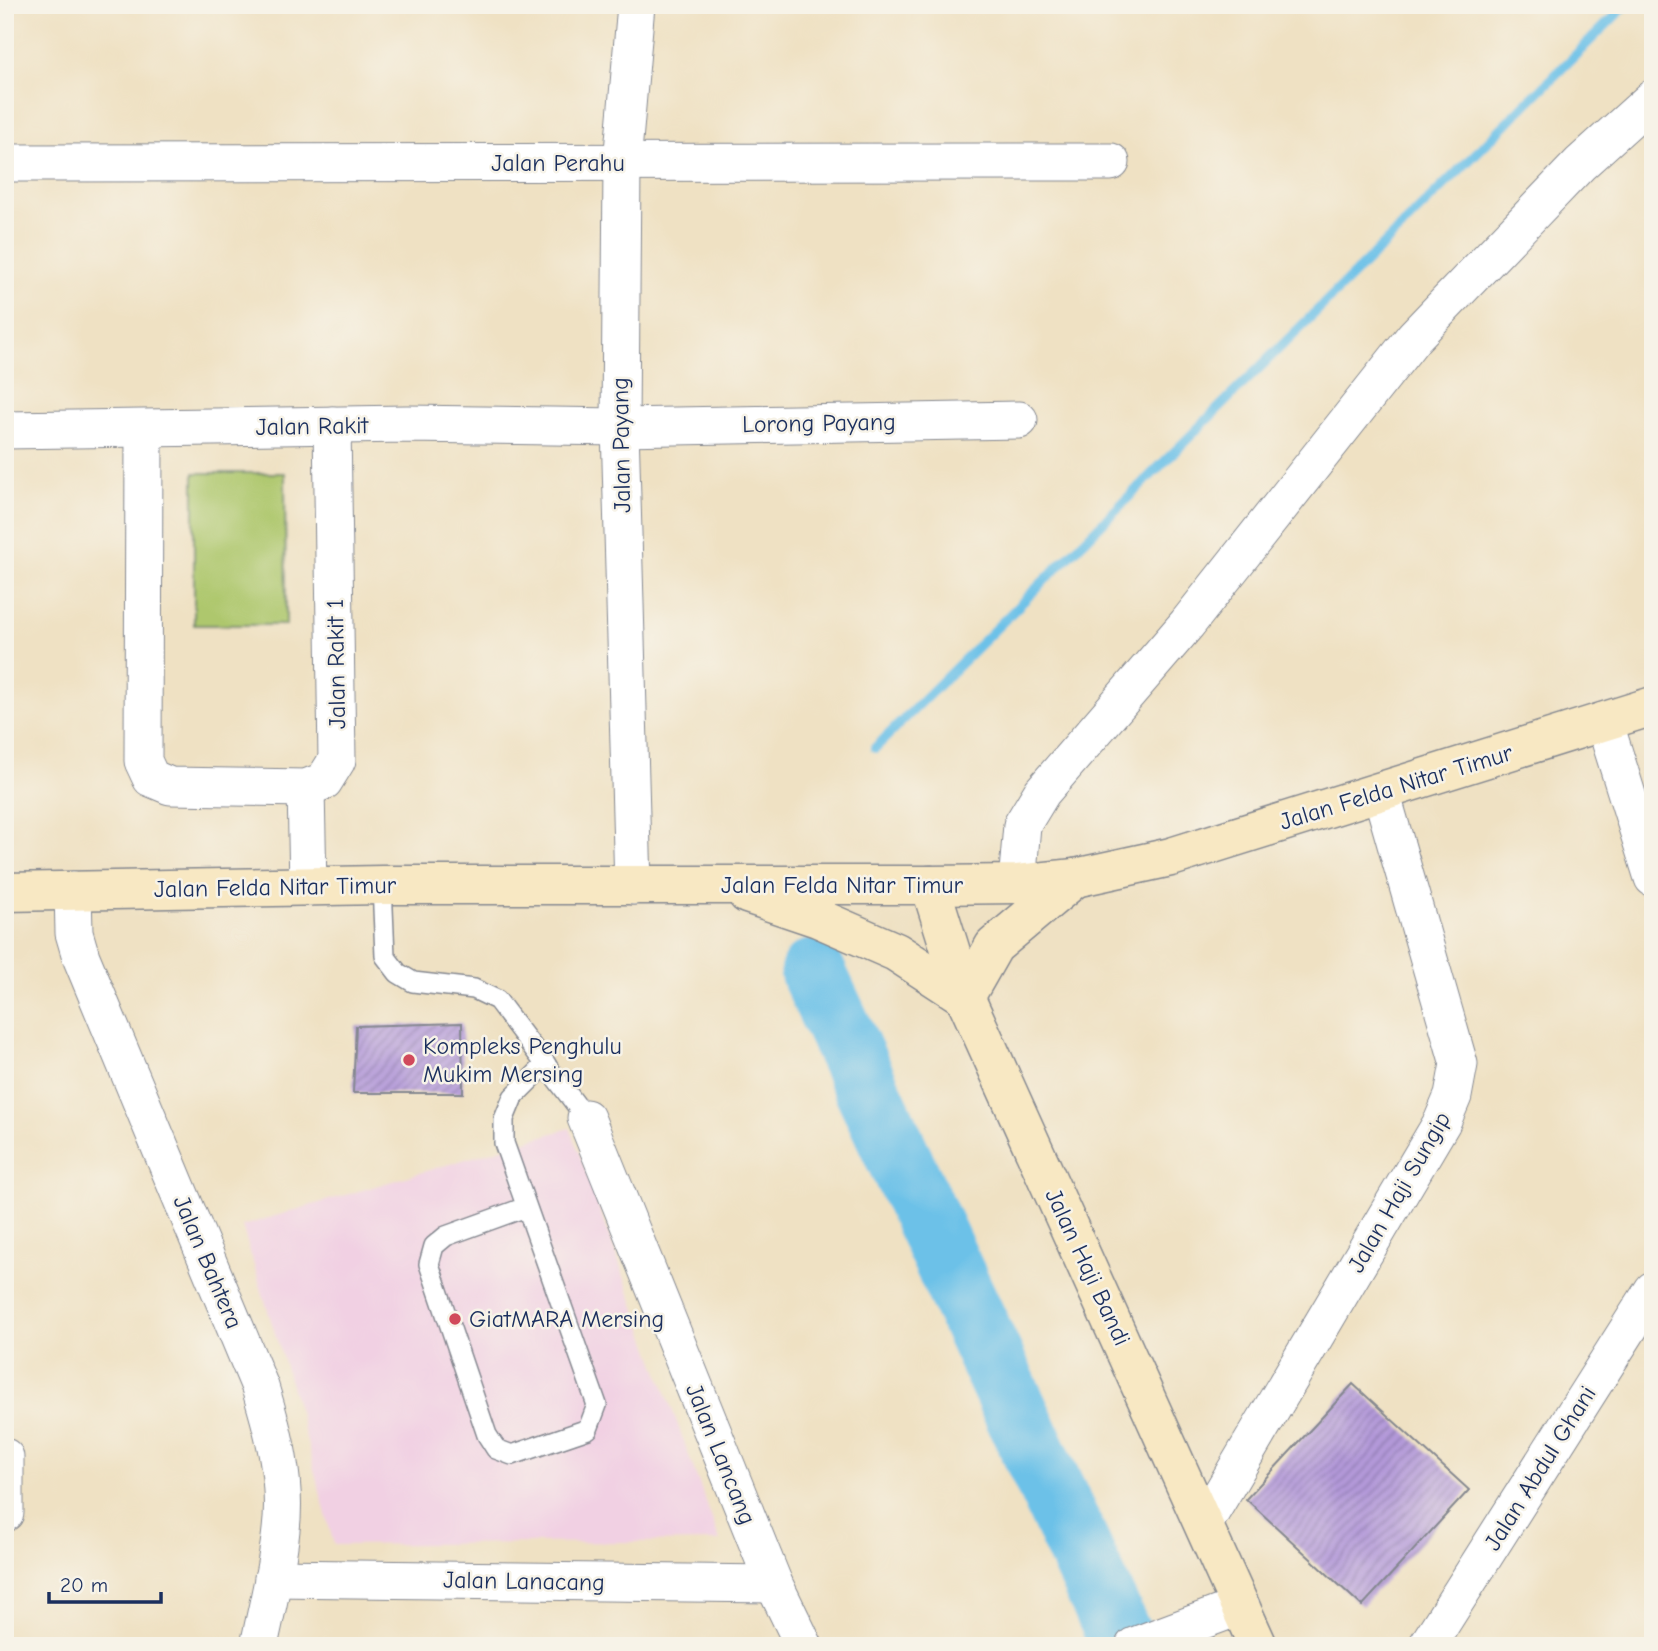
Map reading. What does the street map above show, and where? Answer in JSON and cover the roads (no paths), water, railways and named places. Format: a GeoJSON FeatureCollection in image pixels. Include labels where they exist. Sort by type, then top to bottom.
{"type":"FeatureCollection","features":[{"type":"Feature","properties":{"kind":"main road","name":"Jalan Felda Nitar Timur"},"geometry":{"type":"LineString","coordinates":[[5,892],[382,885],[1017,884],[1075,878],[1171,857],[1653,706]]}},
{"type":"Feature","properties":{"kind":"main road"},"geometry":{"type":"LineString","coordinates":[[718,885],[818,918],[896,951],[965,997],[994,946],[1075,878]]}},
{"type":"Feature","properties":{"kind":"main road","name":"Jalan Haji Bandi"},"geometry":{"type":"LineString","coordinates":[[930,885],[965,997],[1205,1522],[1258,1646]]}},
{"type":"Feature","properties":{"kind":"street","name":"Jalan Payang"},"geometry":{"type":"LineString","coordinates":[[633,886],[620,427],[622,163],[636,5]]}},
{"type":"Feature","properties":{"kind":"street"},"geometry":{"type":"LineString","coordinates":[[1017,884],[1022,825],[1042,792],[1187,624],[1414,337],[1580,164],[1653,99]]}},
{"type":"Feature","properties":{"kind":"street","name":"Jalan Perahu"},"geometry":{"type":"LineString","coordinates":[[5,163],[1111,162]]}},
{"type":"Feature","properties":{"kind":"street","name":"Lorong Payang"},"geometry":{"type":"LineString","coordinates":[[620,427],[1019,420]]}},
{"type":"Feature","properties":{"kind":"street","name":"Jalan Rakit"},"geometry":{"type":"LineString","coordinates":[[5,430],[144,431],[332,425],[620,427]]}},
{"type":"Feature","properties":{"kind":"street","name":"Jalan Rakit 1"},"geometry":{"type":"LineString","coordinates":[[306,788],[324,782],[337,760],[332,425]]}},
{"type":"Feature","properties":{"kind":"street"},"geometry":{"type":"LineString","coordinates":[[144,431],[143,761],[151,778],[170,786],[306,788],[308,887]]}},
{"type":"Feature","properties":{"kind":"street"},"geometry":{"type":"LineString","coordinates":[[1604,721],[1653,878]]}},
{"type":"Feature","properties":{"kind":"street","name":"Jalan Haji Sungip"},"geometry":{"type":"LineString","coordinates":[[1205,1522],[1435,1133],[1453,1096],[1459,1064],[1381,792]]}},
{"type":"Feature","properties":{"kind":"street","name":"Jalan Bahtera"},"geometry":{"type":"LineString","coordinates":[[73,890],[74,933],[81,957],[260,1387],[275,1436],[281,1481],[282,1528],[259,1646]]}},
{"type":"Feature","properties":{"kind":"street","name":"Jalan Lancang"},"geometry":{"type":"LineString","coordinates":[[586,1118],[774,1584],[804,1646]]}},
{"type":"Feature","properties":{"kind":"street","name":"Jalan Abdul Ghani"},"geometry":{"type":"LineString","coordinates":[[1427,1646],[1653,1290]]}},
{"type":"Feature","properties":{"kind":"street"},"geometry":{"type":"LineString","coordinates":[[5,1457],[5,1513]]}},
{"type":"Feature","properties":{"kind":"street","name":"Jalan Lanacang"},"geometry":{"type":"LineString","coordinates":[[273,1578],[774,1584]]}},
{"type":"Feature","properties":{"kind":"street"},"geometry":{"type":"LineString","coordinates":[[1143,1642],[1241,1606]]}},
{"type":"Feature","properties":{"kind":"lane"},"geometry":{"type":"LineString","coordinates":[[382,885],[385,956],[398,973],[413,982],[474,989],[497,1000],[586,1118]]}},
{"type":"Feature","properties":{"kind":"lane"},"geometry":{"type":"LineString","coordinates":[[526,1207],[446,1236],[435,1246],[429,1264],[487,1435],[496,1449],[512,1455],[588,1429],[597,1405],[504,1143],[504,1119],[513,1097],[546,1064]]}},
{"type":"Feature","properties":{"kind":"waterway"},"geometry":{"type":"LineString","coordinates":[[875,748],[1626,5]]}},
{"type":"Feature","properties":{"kind":"waterway"},"geometry":{"type":"LineString","coordinates":[[813,972],[1124,1646]]}},
{"type":"Feature","properties":{"kind":"place","name":"Kompleks Penghulu Mukim Mersing"},"geometry":{"type":"Point","coordinates":[409,1060]}},
{"type":"Feature","properties":{"kind":"place","name":"GiatMARA Mersing"},"geometry":{"type":"Point","coordinates":[455,1319]}}]}
